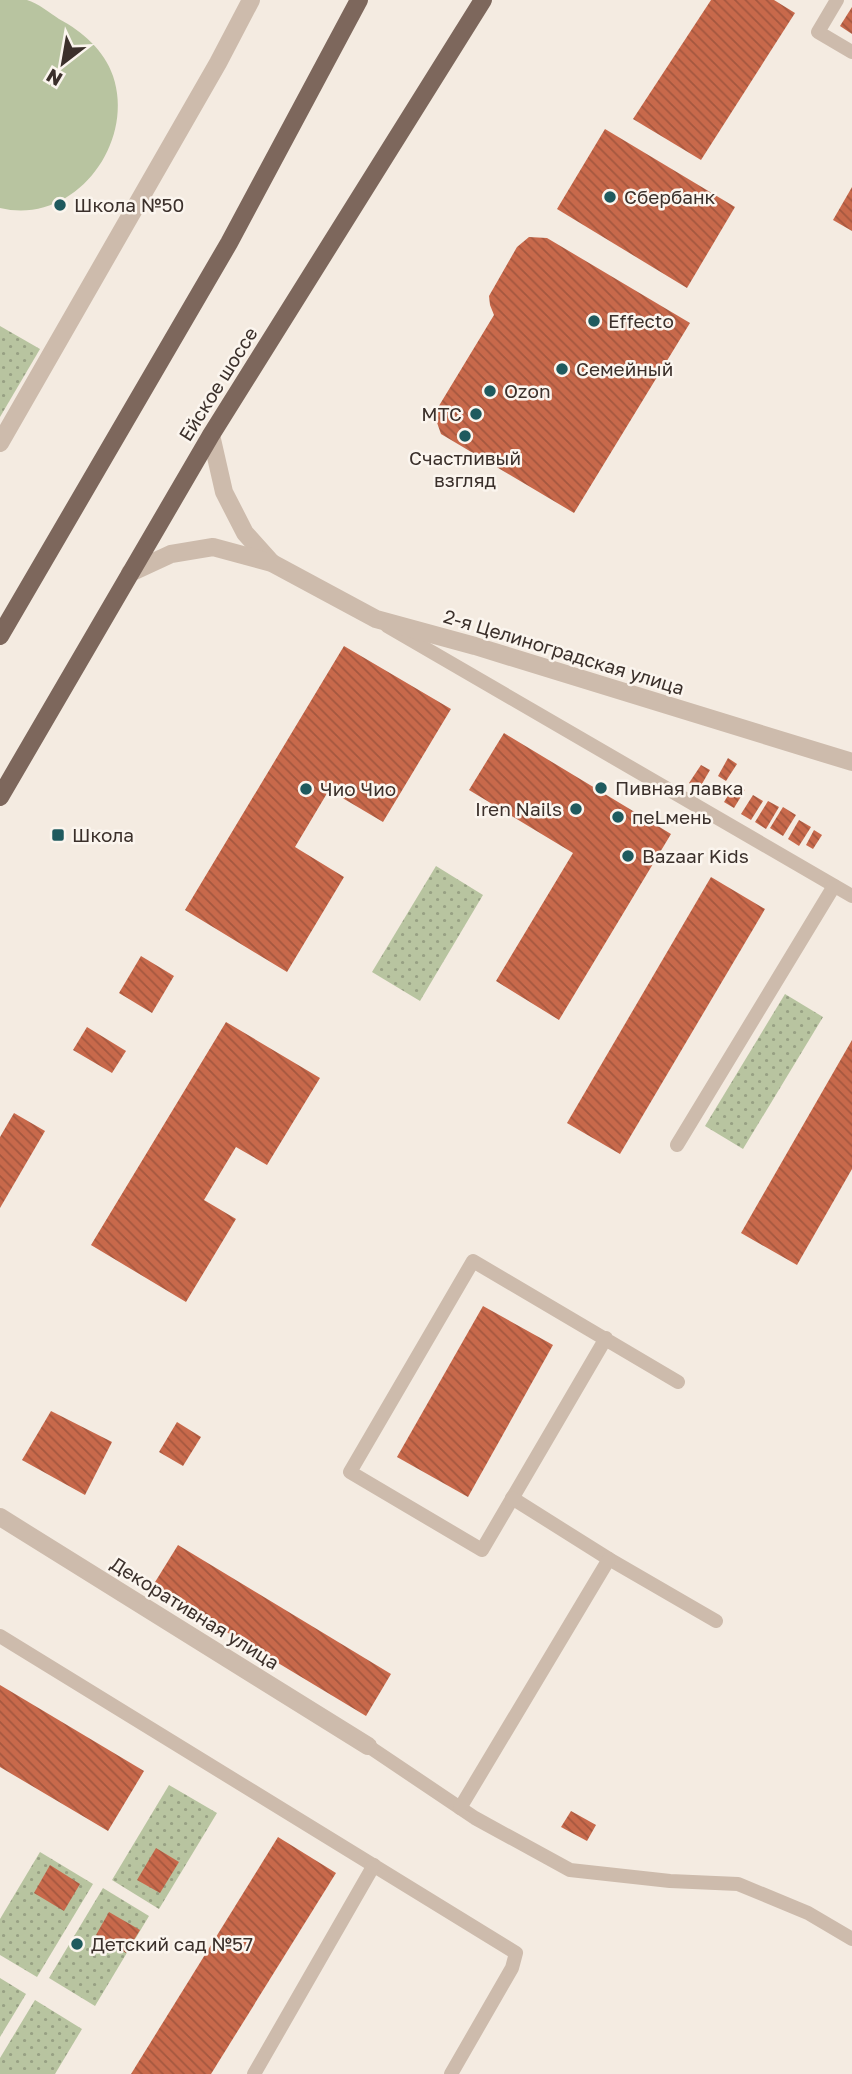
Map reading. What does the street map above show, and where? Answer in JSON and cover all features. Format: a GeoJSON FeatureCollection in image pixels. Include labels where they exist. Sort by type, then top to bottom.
{"type":"FeatureCollection","features":[{"type":"Feature","properties":{"kind":"main road"},"geometry":{"type":"LineString","coordinates":[[0,636],[229,243],[359,0]]}},
{"type":"Feature","properties":{"kind":"main road","name":"Ейское шоссе"},"geometry":{"type":"LineString","coordinates":[[0,797],[211,435],[483,0]]}},
{"type":"Feature","properties":{"kind":"street"},"geometry":{"type":"LineString","coordinates":[[0,443],[218,63],[251,0]]}},
{"type":"Feature","properties":{"kind":"street","name":"2-я Целиноградская улица"},"geometry":{"type":"LineString","coordinates":[[211,435],[224,492],[245,533],[272,563]]}},
{"type":"Feature","properties":{"kind":"street","name":"2-я Целиноградская улица"},"geometry":{"type":"LineString","coordinates":[[130,573],[171,554],[213,547],[272,563],[376,619],[488,650],[852,762]]}},
{"type":"Feature","properties":{"kind":"street","name":"Декоративная улица"},"geometry":{"type":"LineString","coordinates":[[0,1517],[368,1746]]}},
{"type":"Feature","properties":{"kind":"lane"},"geometry":{"type":"LineString","coordinates":[[837,0],[818,32],[852,52]]}},
{"type":"Feature","properties":{"kind":"lane"},"geometry":{"type":"LineString","coordinates":[[376,619],[852,896]]}},
{"type":"Feature","properties":{"kind":"lane"},"geometry":{"type":"LineString","coordinates":[[677,1145],[834,886]]}},
{"type":"Feature","properties":{"kind":"lane"},"geometry":{"type":"LineString","coordinates":[[606,1338],[482,1550],[350,1472],[473,1261],[606,1338],[678,1382]]}},
{"type":"Feature","properties":{"kind":"lane"},"geometry":{"type":"LineString","coordinates":[[512,1499],[716,1621]]}},
{"type":"Feature","properties":{"kind":"lane"},"geometry":{"type":"LineString","coordinates":[[460,1808],[609,1559]]}},
{"type":"Feature","properties":{"kind":"lane"},"geometry":{"type":"LineString","coordinates":[[0,1636],[516,1953],[512,1968],[451,2074]]}},
{"type":"Feature","properties":{"kind":"lane"},"geometry":{"type":"LineString","coordinates":[[368,1746],[460,1808],[570,1870],[670,1881],[738,1884],[808,1913],[852,1939]]}},
{"type":"Feature","properties":{"kind":"lane"},"geometry":{"type":"LineString","coordinates":[[254,2074],[374,1865]]}},
{"type":"Feature","properties":{"kind":"green space"},"geometry":{"type":"Polygon","coordinates":[[[0,0],[31,1],[84,36],[98,50],[109,67],[118,102],[115,128],[107,152],[93,174],[74,192],[52,205],[27,210],[0,208],[0,0]]]}},
{"type":"Feature","properties":{"kind":"green space"},"geometry":{"type":"Polygon","coordinates":[[[0,326],[40,349],[0,417],[0,326]]]}},
{"type":"Feature","properties":{"kind":"green space"},"geometry":{"type":"Polygon","coordinates":[[[436,866],[483,895],[420,1001],[372,972],[436,866]]]}},
{"type":"Feature","properties":{"kind":"green space"},"geometry":{"type":"Polygon","coordinates":[[[785,994],[823,1017],[743,1149],[705,1126],[785,994]]]}},
{"type":"Feature","properties":{"kind":"green space"},"geometry":{"type":"Polygon","coordinates":[[[169,1785],[217,1813],[159,1909],[112,1880],[169,1785]]]}},
{"type":"Feature","properties":{"kind":"green space"},"geometry":{"type":"Polygon","coordinates":[[[40,1852],[93,1884],[37,1977],[0,1955],[0,1919],[40,1852]]]}},
{"type":"Feature","properties":{"kind":"green space"},"geometry":{"type":"Polygon","coordinates":[[[103,1888],[149,1916],[95,2006],[49,1978],[103,1888]]]}},
{"type":"Feature","properties":{"kind":"green space"},"geometry":{"type":"Polygon","coordinates":[[[0,1978],[26,1994],[0,2037],[0,1978]]]}},
{"type":"Feature","properties":{"kind":"green space"},"geometry":{"type":"Polygon","coordinates":[[[35,2000],[82,2029],[55,2074],[0,2074],[0,2058],[35,2000]]]}},
{"type":"Feature","properties":{"kind":"building"},"geometry":{"type":"Polygon","coordinates":[[[711,0],[774,0],[795,13],[701,160],[633,119],[711,0]]]}},
{"type":"Feature","properties":{"kind":"building"},"geometry":{"type":"Polygon","coordinates":[[[852,7],[852,34],[840,26],[852,7]]]}},
{"type":"Feature","properties":{"kind":"building"},"geometry":{"type":"Polygon","coordinates":[[[605,129],[735,207],[687,288],[557,209],[605,129]]]}},
{"type":"Feature","properties":{"kind":"building"},"geometry":{"type":"Polygon","coordinates":[[[852,187],[852,231],[833,220],[852,187]]]}},
{"type":"Feature","properties":{"kind":"building","name":"Семейный"},"geometry":{"type":"Polygon","coordinates":[[[529,237],[547,238],[690,323],[574,513],[441,434],[434,414],[494,315],[489,296],[517,247],[529,237]]]}},
{"type":"Feature","properties":{"kind":"building"},"geometry":{"type":"Polygon","coordinates":[[[344,646],[451,709],[383,822],[329,790],[295,847],[344,877],[287,972],[185,910],[344,646]]]}},
{"type":"Feature","properties":{"kind":"building"},"geometry":{"type":"Polygon","coordinates":[[[504,733],[671,834],[559,1020],[496,981],[573,853],[469,790],[504,733]]]}},
{"type":"Feature","properties":{"kind":"building"},"geometry":{"type":"Polygon","coordinates":[[[728,758],[737,764],[726,781],[718,776],[728,758]]]}},
{"type":"Feature","properties":{"kind":"building"},"geometry":{"type":"Polygon","coordinates":[[[701,765],[710,770],[699,789],[689,783],[701,765]]]}},
{"type":"Feature","properties":{"kind":"building"},"geometry":{"type":"Polygon","coordinates":[[[735,784],[745,790],[734,808],[724,802],[735,784]]]}},
{"type":"Feature","properties":{"kind":"building"},"geometry":{"type":"Polygon","coordinates":[[[753,795],[763,801],[751,820],[741,814],[753,795]]]}},
{"type":"Feature","properties":{"kind":"building"},"geometry":{"type":"Polygon","coordinates":[[[768,801],[779,807],[766,829],[755,822],[768,801]]]}},
{"type":"Feature","properties":{"kind":"building"},"geometry":{"type":"Polygon","coordinates":[[[783,807],[796,815],[783,836],[770,828],[783,807]]]}},
{"type":"Feature","properties":{"kind":"building"},"geometry":{"type":"Polygon","coordinates":[[[799,820],[811,827],[799,846],[788,839],[799,820]]]}},
{"type":"Feature","properties":{"kind":"building"},"geometry":{"type":"Polygon","coordinates":[[[814,830],[822,835],[813,849],[806,845],[814,830]]]}},
{"type":"Feature","properties":{"kind":"building"},"geometry":{"type":"Polygon","coordinates":[[[711,877],[765,909],[620,1154],[567,1123],[711,877]]]}},
{"type":"Feature","properties":{"kind":"building"},"geometry":{"type":"Polygon","coordinates":[[[141,956],[174,976],[152,1013],[119,993],[141,956]]]}},
{"type":"Feature","properties":{"kind":"building"},"geometry":{"type":"Polygon","coordinates":[[[226,1022],[320,1078],[267,1165],[236,1147],[204,1200],[236,1219],[186,1302],[91,1245],[226,1022]]]}},
{"type":"Feature","properties":{"kind":"building"},"geometry":{"type":"Polygon","coordinates":[[[87,1027],[126,1051],[112,1073],[73,1050],[87,1027]]]}},
{"type":"Feature","properties":{"kind":"building"},"geometry":{"type":"Polygon","coordinates":[[[852,1040],[852,1169],[797,1265],[741,1233],[852,1040]]]}},
{"type":"Feature","properties":{"kind":"building"},"geometry":{"type":"Polygon","coordinates":[[[14,1113],[45,1131],[0,1208],[0,1137],[14,1113]]]}},
{"type":"Feature","properties":{"kind":"building"},"geometry":{"type":"Polygon","coordinates":[[[483,1306],[553,1345],[468,1497],[397,1457],[483,1306]]]}},
{"type":"Feature","properties":{"kind":"building"},"geometry":{"type":"Polygon","coordinates":[[[51,1411],[112,1442],[85,1495],[22,1460],[51,1411]]]}},
{"type":"Feature","properties":{"kind":"building"},"geometry":{"type":"Polygon","coordinates":[[[177,1422],[201,1437],[183,1466],[159,1452],[177,1422]]]}},
{"type":"Feature","properties":{"kind":"building"},"geometry":{"type":"Polygon","coordinates":[[[178,1545],[391,1674],[366,1716],[152,1587],[178,1545]]]}},
{"type":"Feature","properties":{"kind":"building"},"geometry":{"type":"Polygon","coordinates":[[[0,1685],[144,1771],[108,1831],[0,1767],[0,1685]]]}},
{"type":"Feature","properties":{"kind":"building"},"geometry":{"type":"Polygon","coordinates":[[[571,1811],[596,1825],[587,1841],[561,1827],[571,1811]]]}},
{"type":"Feature","properties":{"kind":"building"},"geometry":{"type":"Polygon","coordinates":[[[278,1837],[336,1873],[211,2074],[131,2074],[278,1837]]]}},
{"type":"Feature","properties":{"kind":"building"},"geometry":{"type":"Polygon","coordinates":[[[156,1848],[179,1862],[160,1893],[137,1880],[156,1848]]]}},
{"type":"Feature","properties":{"kind":"building"},"geometry":{"type":"Polygon","coordinates":[[[50,1865],[80,1884],[64,1911],[34,1893],[50,1865]]]}},
{"type":"Feature","properties":{"kind":"building"},"geometry":{"type":"Polygon","coordinates":[[[109,1912],[140,1930],[126,1953],[96,1935],[109,1912]]]}},
{"type":"Feature","properties":{"kind":"place","name":"Сбербанк"},"geometry":{"type":"Point","coordinates":[610,197]}},
{"type":"Feature","properties":{"kind":"place","name":"Школа №50"},"geometry":{"type":"Point","coordinates":[60,205]}},
{"type":"Feature","properties":{"kind":"place","name":"Effecto"},"geometry":{"type":"Point","coordinates":[594,321]}},
{"type":"Feature","properties":{"kind":"place","name":"Семейный"},"geometry":{"type":"Point","coordinates":[562,369]}},
{"type":"Feature","properties":{"kind":"place","name":"Ozon"},"geometry":{"type":"Point","coordinates":[490,391]}},
{"type":"Feature","properties":{"kind":"place","name":"МТС"},"geometry":{"type":"Point","coordinates":[476,414]}},
{"type":"Feature","properties":{"kind":"place","name":"Счастливый взгляд"},"geometry":{"type":"Point","coordinates":[465,436]}},
{"type":"Feature","properties":{"kind":"place","name":"Пивная лавка"},"geometry":{"type":"Point","coordinates":[601,788]}},
{"type":"Feature","properties":{"kind":"place","name":"Чио Чио"},"geometry":{"type":"Point","coordinates":[306,789]}},
{"type":"Feature","properties":{"kind":"place","name":"Iren Nails"},"geometry":{"type":"Point","coordinates":[576,809]}},
{"type":"Feature","properties":{"kind":"place","name":"пеLмень"},"geometry":{"type":"Point","coordinates":[618,817]}},
{"type":"Feature","properties":{"kind":"place","name":"Школа"},"geometry":{"type":"Point","coordinates":[58,835]}},
{"type":"Feature","properties":{"kind":"place","name":"Bazaar Kids"},"geometry":{"type":"Point","coordinates":[628,856]}},
{"type":"Feature","properties":{"kind":"place","name":"Детский сад №57"},"geometry":{"type":"Point","coordinates":[77,1944]}}]}
